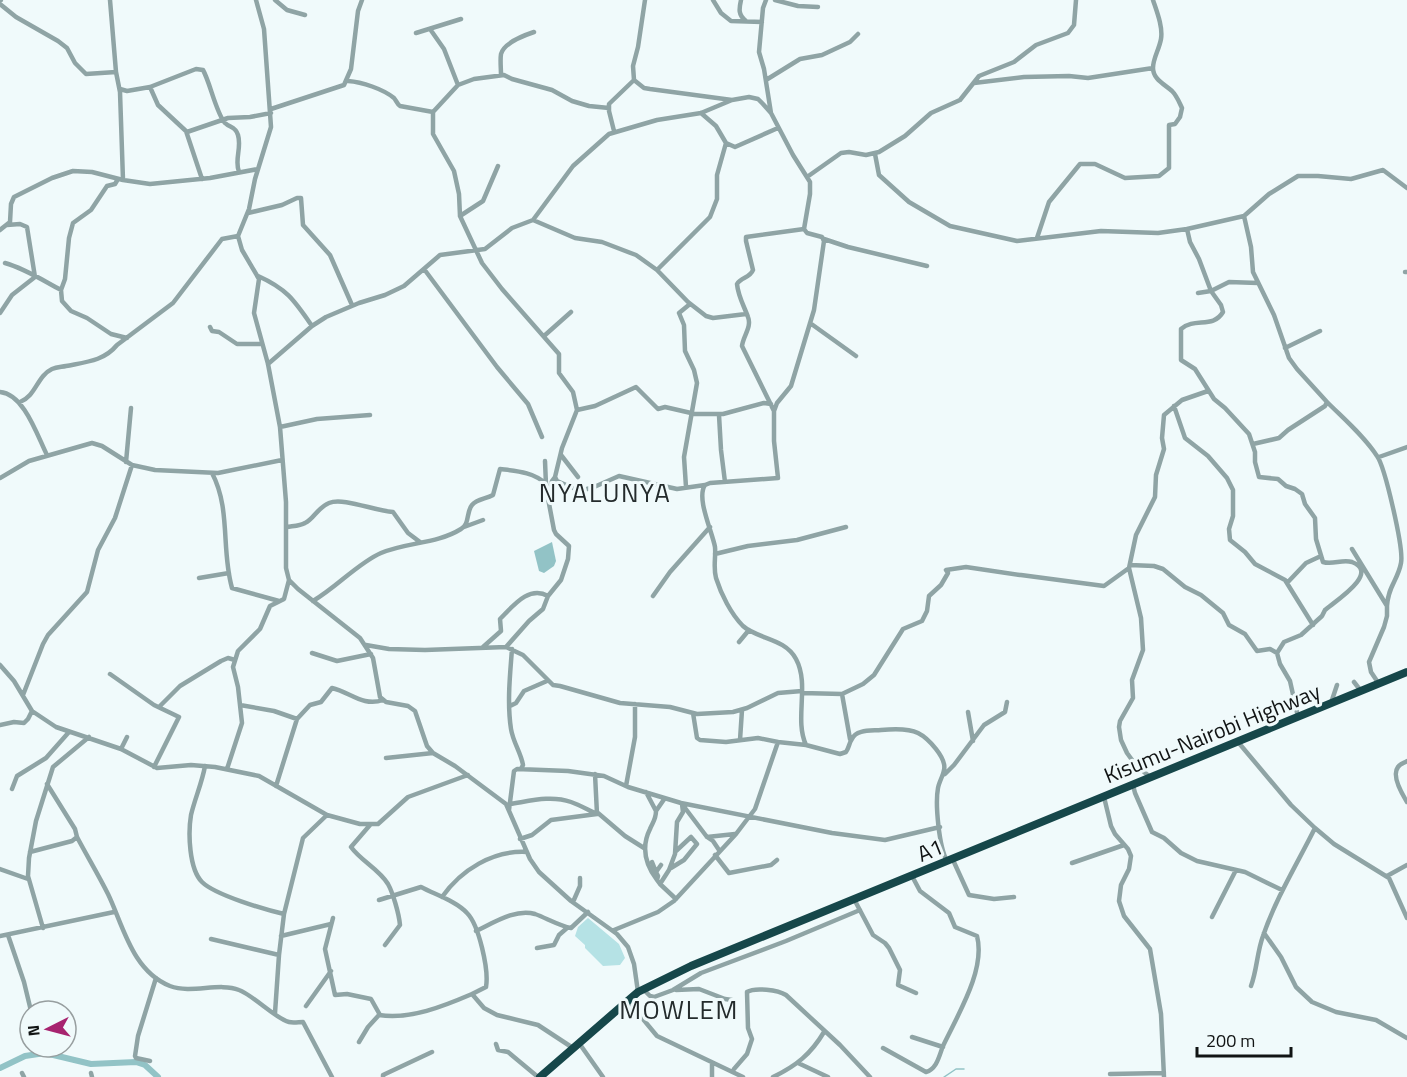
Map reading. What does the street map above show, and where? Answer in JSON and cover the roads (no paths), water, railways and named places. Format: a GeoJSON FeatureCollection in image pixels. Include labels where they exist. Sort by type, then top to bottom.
{"type":"FeatureCollection","features":[{"type":"Feature","properties":{"kind":"highway","name":"Kisumu-Nairobi Highway"},"geometry":{"type":"LineString","coordinates":[[1020,832],[1407,672]]}},
{"type":"Feature","properties":{"kind":"highway","name":"A1"},"geometry":{"type":"LineString","coordinates":[[539,1077],[640,990],[691,966],[1020,832]]}},
{"type":"Feature","properties":{"kind":"street"},"geometry":{"type":"LineString","coordinates":[[110,0],[119,89],[121,179]]}},
{"type":"Feature","properties":{"kind":"street"},"geometry":{"type":"LineString","coordinates":[[227,769],[242,723],[233,667],[235,660],[241,646],[260,629],[270,606],[284,598],[289,580],[286,568],[280,427],[268,364],[254,314],[259,282],[258,276],[242,250],[238,236],[248,213],[258,169],[270,134],[271,111],[264,29],[256,0]]}},
{"type":"Feature","properties":{"kind":"street"},"geometry":{"type":"LineString","coordinates":[[275,0],[287,10],[305,15]]}},
{"type":"Feature","properties":{"kind":"street"},"geometry":{"type":"LineString","coordinates":[[186,131],[224,120],[271,111],[340,88],[348,81],[352,65],[358,11],[362,0]]}},
{"type":"Feature","properties":{"kind":"street"},"geometry":{"type":"LineString","coordinates":[[645,0],[637,54],[632,69],[634,80],[644,88],[732,100]]}},
{"type":"Feature","properties":{"kind":"street"},"geometry":{"type":"LineString","coordinates":[[713,0],[730,21],[762,22]]}},
{"type":"Feature","properties":{"kind":"street"},"geometry":{"type":"LineString","coordinates":[[741,0],[740,16],[748,23]]}},
{"type":"Feature","properties":{"kind":"street"},"geometry":{"type":"LineString","coordinates":[[766,0],[759,52],[771,112],[807,177],[810,194],[804,229]]}},
{"type":"Feature","properties":{"kind":"street"},"geometry":{"type":"LineString","coordinates":[[775,0],[798,6],[818,7]]}},
{"type":"Feature","properties":{"kind":"street"},"geometry":{"type":"LineString","coordinates":[[807,177],[841,153],[875,154],[905,136],[932,113],[960,100],[980,76],[1014,62],[1035,45],[1068,33],[1074,25],[1076,0]]}},
{"type":"Feature","properties":{"kind":"street"},"geometry":{"type":"LineString","coordinates":[[1037,238],[1048,202],[1080,164],[1095,164],[1125,178],[1160,176],[1169,168],[1169,126],[1178,121],[1182,108],[1173,92],[1154,75],[1153,62],[1161,37],[1153,0]]}},
{"type":"Feature","properties":{"kind":"street"},"geometry":{"type":"LineString","coordinates":[[0,2],[16,17],[67,48],[75,63],[86,74],[116,72]]}},
{"type":"Feature","properties":{"kind":"street"},"geometry":{"type":"LineString","coordinates":[[416,33],[461,19]]}},
{"type":"Feature","properties":{"kind":"street"},"geometry":{"type":"LineString","coordinates":[[430,29],[444,49],[458,85]]}},
{"type":"Feature","properties":{"kind":"street"},"geometry":{"type":"LineString","coordinates":[[501,75],[501,54],[504,49],[525,35],[534,32]]}},
{"type":"Feature","properties":{"kind":"street"},"geometry":{"type":"LineString","coordinates":[[766,80],[800,59],[822,55],[850,42],[858,34]]}},
{"type":"Feature","properties":{"kind":"street"},"geometry":{"type":"LineString","coordinates":[[119,89],[127,91],[150,87],[202,68],[224,120],[235,128],[240,141],[236,165],[239,172]]}},
{"type":"Feature","properties":{"kind":"street"},"geometry":{"type":"LineString","coordinates":[[974,83],[1024,77],[1088,78],[1153,68]]}},
{"type":"Feature","properties":{"kind":"street"},"geometry":{"type":"LineString","coordinates":[[548,496],[562,448],[577,410],[573,392],[559,373],[559,354],[482,263],[460,216],[459,194],[454,171],[433,134],[433,112],[458,85],[468,80],[501,75],[552,90],[572,101],[609,108]]}},
{"type":"Feature","properties":{"kind":"street"},"geometry":{"type":"LineString","coordinates":[[614,131],[609,104],[634,80]]}},
{"type":"Feature","properties":{"kind":"street"},"geometry":{"type":"LineString","coordinates":[[348,81],[364,82],[394,98],[399,106],[433,112]]}},
{"type":"Feature","properties":{"kind":"street"},"geometry":{"type":"LineString","coordinates":[[150,87],[158,105],[186,131],[202,178]]}},
{"type":"Feature","properties":{"kind":"street"},"geometry":{"type":"LineString","coordinates":[[268,364],[326,316],[398,289],[440,255],[485,249],[512,228],[533,220],[573,166],[604,136],[614,131],[657,120],[701,113],[732,100],[749,97],[758,99],[771,112]]}},
{"type":"Feature","properties":{"kind":"street"},"geometry":{"type":"LineString","coordinates":[[701,113],[716,126],[726,143],[738,146],[778,128]]}},
{"type":"Feature","properties":{"kind":"street"},"geometry":{"type":"LineString","coordinates":[[657,270],[710,217],[717,199],[717,175],[726,143]]}},
{"type":"Feature","properties":{"kind":"street"},"geometry":{"type":"LineString","coordinates":[[875,154],[880,177],[909,202],[950,226],[1010,240],[1101,231],[1158,233],[1187,229],[1244,216],[1269,194],[1298,176],[1351,179],[1383,170],[1407,190]]}},
{"type":"Feature","properties":{"kind":"street"},"geometry":{"type":"LineString","coordinates":[[460,216],[483,201],[498,166]]}},
{"type":"Feature","properties":{"kind":"street"},"geometry":{"type":"LineString","coordinates":[[0,230],[11,218],[11,204],[14,197],[52,178],[73,171],[150,184],[258,169]]}},
{"type":"Feature","properties":{"kind":"street"},"geometry":{"type":"LineString","coordinates":[[121,179],[107,186],[91,210],[73,222],[61,290],[62,301],[67,308],[111,334],[130,338]]}},
{"type":"Feature","properties":{"kind":"street"},"geometry":{"type":"LineString","coordinates":[[248,213],[301,198],[303,225],[330,255],[352,305]]}},
{"type":"Feature","properties":{"kind":"street"},"geometry":{"type":"LineString","coordinates":[[1244,216],[1251,247],[1253,272],[1274,315],[1285,348],[1297,369],[1379,457],[1402,551],[1402,562],[1389,589],[1384,627],[1369,662],[1370,669],[1379,684]]}},
{"type":"Feature","properties":{"kind":"street"},"geometry":{"type":"LineString","coordinates":[[533,220],[575,238],[602,242],[630,252],[657,270],[690,304],[709,317],[746,314]]}},
{"type":"Feature","properties":{"kind":"street"},"geometry":{"type":"LineString","coordinates":[[7,225],[20,224],[27,227],[35,277]]}},
{"type":"Feature","properties":{"kind":"street"},"geometry":{"type":"LineString","coordinates":[[804,229],[807,233],[848,247],[927,266]]}},
{"type":"Feature","properties":{"kind":"street"},"geometry":{"type":"LineString","coordinates":[[774,411],[742,346],[749,319],[737,286],[740,280],[750,275],[753,270],[746,237],[804,229]]}},
{"type":"Feature","properties":{"kind":"street"},"geometry":{"type":"LineString","coordinates":[[1187,229],[1190,242],[1211,291],[1223,312],[1211,323],[1197,321],[1183,327],[1180,337],[1180,360],[1198,373],[1208,391],[1249,434],[1259,477],[1278,479],[1302,494],[1305,504],[1315,518],[1316,539],[1323,562],[1342,561],[1355,563],[1359,567],[1361,577],[1356,585],[1325,610],[1301,635],[1284,642],[1277,653]]}},
{"type":"Feature","properties":{"kind":"street"},"geometry":{"type":"LineString","coordinates":[[20,402],[28,398],[42,376],[50,370],[105,357],[117,345],[130,338],[182,293],[222,239],[238,236]]}},
{"type":"Feature","properties":{"kind":"street"},"geometry":{"type":"LineString","coordinates":[[555,477],[557,481],[580,491],[594,488],[619,476],[677,489],[778,478],[774,411],[777,403],[791,386],[810,323],[817,298],[824,239]]}},
{"type":"Feature","properties":{"kind":"street"},"geometry":{"type":"LineString","coordinates":[[5,263],[27,270],[35,277],[61,290]]}},
{"type":"Feature","properties":{"kind":"street"},"geometry":{"type":"LineString","coordinates":[[424,269],[497,367],[528,404],[542,437]]}},
{"type":"Feature","properties":{"kind":"street"},"geometry":{"type":"LineString","coordinates":[[258,276],[288,293],[312,326]]}},
{"type":"Feature","properties":{"kind":"street"},"geometry":{"type":"LineString","coordinates":[[0,313],[12,296],[35,277]]}},
{"type":"Feature","properties":{"kind":"street"},"geometry":{"type":"LineString","coordinates":[[1198,293],[1211,291],[1229,282],[1258,283]]}},
{"type":"Feature","properties":{"kind":"street"},"geometry":{"type":"LineString","coordinates":[[686,487],[684,463],[697,383],[685,351],[684,325],[680,317],[681,311],[690,304]]}},
{"type":"Feature","properties":{"kind":"street"},"geometry":{"type":"LineString","coordinates":[[544,336],[571,312]]}},
{"type":"Feature","properties":{"kind":"street"},"geometry":{"type":"LineString","coordinates":[[810,323],[856,356]]}},
{"type":"Feature","properties":{"kind":"street"},"geometry":{"type":"LineString","coordinates":[[210,327],[212,331],[219,332],[237,344],[262,344]]}},
{"type":"Feature","properties":{"kind":"street"},"geometry":{"type":"LineString","coordinates":[[1285,348],[1320,331]]}},
{"type":"Feature","properties":{"kind":"street"},"geometry":{"type":"LineString","coordinates":[[577,410],[595,406],[636,387],[658,409],[665,407],[691,413],[719,415],[764,403],[771,404]]}},
{"type":"Feature","properties":{"kind":"street"},"geometry":{"type":"LineString","coordinates":[[1151,778],[1127,753],[1118,732],[1120,721],[1133,698],[1132,680],[1143,650],[1141,618],[1130,566],[1131,553],[1155,497],[1156,475],[1164,446],[1163,418],[1187,397],[1208,391]]}},
{"type":"Feature","properties":{"kind":"street"},"geometry":{"type":"LineString","coordinates":[[0,392],[10,394],[20,402],[46,455]]}},
{"type":"Feature","properties":{"kind":"street"},"geometry":{"type":"LineString","coordinates":[[1253,444],[1279,438],[1325,406],[1327,402]]}},
{"type":"Feature","properties":{"kind":"street"},"geometry":{"type":"LineString","coordinates":[[1174,406],[1185,438],[1208,456],[1227,478],[1233,490],[1230,540],[1255,564],[1285,580],[1313,625]]}},
{"type":"Feature","properties":{"kind":"street"},"geometry":{"type":"LineString","coordinates":[[126,462],[131,408]]}},
{"type":"Feature","properties":{"kind":"street"},"geometry":{"type":"LineString","coordinates":[[280,427],[317,418],[370,415]]}},
{"type":"Feature","properties":{"kind":"street"},"geometry":{"type":"LineString","coordinates":[[719,415],[725,482]]}},
{"type":"Feature","properties":{"kind":"street"},"geometry":{"type":"LineString","coordinates":[[0,478],[20,465],[46,455],[92,443],[102,446],[132,465],[155,470],[212,473],[282,460]]}},
{"type":"Feature","properties":{"kind":"street"},"geometry":{"type":"LineString","coordinates":[[1379,457],[1407,447]]}},
{"type":"Feature","properties":{"kind":"street"},"geometry":{"type":"LineString","coordinates":[[561,455],[578,477]]}},
{"type":"Feature","properties":{"kind":"street"},"geometry":{"type":"LineString","coordinates":[[521,769],[523,765],[512,732],[509,648],[529,621],[543,609],[548,596],[565,573],[569,551],[568,546],[554,530],[546,484],[545,461]]}},
{"type":"Feature","properties":{"kind":"street"},"geometry":{"type":"LineString","coordinates":[[23,695],[48,635],[87,592],[98,550],[115,518],[132,465]]}},
{"type":"Feature","properties":{"kind":"street"},"geometry":{"type":"LineString","coordinates":[[464,527],[471,507],[476,502],[493,495],[500,469],[529,474],[546,484]]}},
{"type":"Feature","properties":{"kind":"street"},"geometry":{"type":"LineString","coordinates":[[212,473],[226,525],[229,573],[233,589],[279,601]]}},
{"type":"Feature","properties":{"kind":"street"},"geometry":{"type":"LineString","coordinates":[[705,485],[702,492],[715,554],[714,567],[718,584],[735,616],[749,630],[771,638],[791,653],[799,666],[803,734],[806,745]]}},
{"type":"Feature","properties":{"kind":"street"},"geometry":{"type":"LineString","coordinates":[[286,527],[306,523],[320,507],[344,501],[378,512],[393,513],[408,533],[420,542]]}},
{"type":"Feature","properties":{"kind":"street"},"geometry":{"type":"LineString","coordinates":[[313,601],[327,593],[370,558],[392,549],[447,536],[483,520]]}},
{"type":"Feature","properties":{"kind":"street"},"geometry":{"type":"LineString","coordinates":[[653,596],[670,572],[710,527]]}},
{"type":"Feature","properties":{"kind":"street"},"geometry":{"type":"LineString","coordinates":[[715,554],[748,546],[797,540],[846,527]]}},
{"type":"Feature","properties":{"kind":"street"},"geometry":{"type":"LineString","coordinates":[[1352,549],[1387,606]]}},
{"type":"Feature","properties":{"kind":"street"},"geometry":{"type":"LineString","coordinates":[[1287,583],[1306,563],[1321,556]]}},
{"type":"Feature","properties":{"kind":"street"},"geometry":{"type":"LineString","coordinates":[[365,645],[389,649],[425,650],[509,648],[523,655],[553,686],[620,703],[670,707],[693,713],[733,712],[778,693],[842,694],[862,684],[874,675],[903,629],[922,621],[927,611],[929,597],[941,585],[948,573],[946,570],[966,567],[1104,586],[1130,566],[1154,566],[1163,569],[1185,587],[1208,600],[1223,613],[1229,625],[1245,634],[1257,651],[1270,649],[1277,653],[1290,681],[1298,717]]}},
{"type":"Feature","properties":{"kind":"street"},"geometry":{"type":"LineString","coordinates":[[199,578],[229,573]]}},
{"type":"Feature","properties":{"kind":"street"},"geometry":{"type":"LineString","coordinates":[[289,580],[365,645],[375,665],[379,691],[383,700]]}},
{"type":"Feature","properties":{"kind":"street"},"geometry":{"type":"LineString","coordinates":[[483,647],[501,631],[500,619],[525,596],[533,591],[540,591],[548,596]]}},
{"type":"Feature","properties":{"kind":"street"},"geometry":{"type":"LineString","coordinates":[[739,642],[749,630]]}},
{"type":"Feature","properties":{"kind":"street"},"geometry":{"type":"LineString","coordinates":[[312,653],[337,661],[371,654]]}},
{"type":"Feature","properties":{"kind":"street"},"geometry":{"type":"LineString","coordinates":[[160,706],[180,686],[221,661],[228,658],[235,660]]}},
{"type":"Feature","properties":{"kind":"street"},"geometry":{"type":"LineString","coordinates":[[0,665],[9,674],[32,711],[45,721],[69,732],[121,749],[154,766],[205,766],[259,776],[327,815],[360,824],[379,823],[408,797],[468,775]]}},
{"type":"Feature","properties":{"kind":"street"},"geometry":{"type":"LineString","coordinates":[[110,674],[154,705],[179,717],[154,766]]}},
{"type":"Feature","properties":{"kind":"street"},"geometry":{"type":"LineString","coordinates":[[510,706],[516,703],[524,691],[547,681]]}},
{"type":"Feature","properties":{"kind":"street"},"geometry":{"type":"LineString","coordinates":[[1354,682],[1361,691]]}},
{"type":"Feature","properties":{"kind":"street"},"geometry":{"type":"LineString","coordinates":[[1331,703],[1337,686]]}},
{"type":"Feature","properties":{"kind":"street"},"geometry":{"type":"LineString","coordinates":[[276,786],[297,719],[310,705],[321,702],[332,688],[366,702],[383,700],[408,706],[415,711],[427,746],[433,753],[468,775],[510,807]]}},
{"type":"Feature","properties":{"kind":"street"},"geometry":{"type":"LineString","coordinates":[[842,694],[851,741]]}},
{"type":"Feature","properties":{"kind":"street"},"geometry":{"type":"LineString","coordinates":[[940,778],[954,765],[984,725],[1005,712],[1007,702]]}},
{"type":"Feature","properties":{"kind":"street"},"geometry":{"type":"LineString","coordinates":[[626,786],[635,737],[635,704]]}},
{"type":"Feature","properties":{"kind":"street"},"geometry":{"type":"LineString","coordinates":[[240,705],[274,711],[297,719]]}},
{"type":"Feature","properties":{"kind":"street"},"geometry":{"type":"LineString","coordinates":[[740,740],[742,710]]}},
{"type":"Feature","properties":{"kind":"street"},"geometry":{"type":"LineString","coordinates":[[0,725],[14,722],[24,723],[32,711]]}},
{"type":"Feature","properties":{"kind":"street"},"geometry":{"type":"LineString","coordinates":[[968,712],[973,741]]}},
{"type":"Feature","properties":{"kind":"street"},"geometry":{"type":"LineString","coordinates":[[693,713],[697,738],[700,740],[726,742],[758,738],[806,745],[840,754],[846,752],[855,735],[869,731],[889,730],[918,733],[939,754],[944,764],[945,771],[940,778],[937,790],[943,853],[969,895],[994,899],[1014,897]]}},
{"type":"Feature","properties":{"kind":"street"},"geometry":{"type":"LineString","coordinates":[[12,789],[17,776],[46,758],[69,732]]}},
{"type":"Feature","properties":{"kind":"street"},"geometry":{"type":"LineString","coordinates":[[43,928],[28,879],[36,821],[53,767],[89,737]]}},
{"type":"Feature","properties":{"kind":"street"},"geometry":{"type":"LineString","coordinates":[[121,749],[127,737]]}},
{"type":"Feature","properties":{"kind":"street"},"geometry":{"type":"LineString","coordinates":[[614,930],[658,912],[676,900],[719,850],[736,834],[750,816],[762,793],[778,742]]}},
{"type":"Feature","properties":{"kind":"street"},"geometry":{"type":"LineString","coordinates":[[1238,742],[1291,805],[1315,828],[1334,844],[1387,876],[1407,918]]}},
{"type":"Feature","properties":{"kind":"street"},"geometry":{"type":"LineString","coordinates":[[386,758],[433,753]]}},
{"type":"Feature","properties":{"kind":"street"},"geometry":{"type":"LineString","coordinates":[[46,758],[53,767]]}},
{"type":"Feature","properties":{"kind":"street"},"geometry":{"type":"LineString","coordinates":[[1407,761],[1397,768],[1396,773],[1401,792],[1407,802]]}},
{"type":"Feature","properties":{"kind":"street"},"geometry":{"type":"LineString","coordinates":[[205,766],[190,827],[192,856],[197,875],[206,885],[227,896],[285,914]]}},
{"type":"Feature","properties":{"kind":"street"},"geometry":{"type":"LineString","coordinates":[[860,910],[786,941],[702,972],[673,990],[654,997],[640,990],[628,947],[614,930],[573,902],[539,872],[520,839],[510,807],[513,773],[521,769],[595,774],[682,804],[832,833],[885,840],[940,827]]}},
{"type":"Feature","properties":{"kind":"street"},"geometry":{"type":"LineString","coordinates":[[595,774],[598,814]]}},
{"type":"Feature","properties":{"kind":"street"},"geometry":{"type":"LineString","coordinates":[[47,784],[75,829],[139,960],[156,978],[180,988],[238,989],[289,1022],[305,1023],[332,1077]]}},
{"type":"Feature","properties":{"kind":"street"},"geometry":{"type":"LineString","coordinates":[[1133,785],[1149,826],[1155,834],[1164,838],[1189,858],[1245,872],[1281,890]]}},
{"type":"Feature","properties":{"kind":"street"},"geometry":{"type":"LineString","coordinates":[[646,792],[656,811],[656,817],[644,849],[649,867],[658,882],[676,900]]}},
{"type":"Feature","properties":{"kind":"street"},"geometry":{"type":"LineString","coordinates":[[1104,797],[1111,826],[1130,852],[1131,860],[1121,885],[1119,901],[1125,916],[1150,949],[1161,1014],[1164,1075],[1110,1074]]}},
{"type":"Feature","properties":{"kind":"street"},"geometry":{"type":"LineString","coordinates":[[656,811],[665,798]]}},
{"type":"Feature","properties":{"kind":"street"},"geometry":{"type":"LineString","coordinates":[[510,807],[537,799],[570,801],[598,814],[644,849]]}},
{"type":"Feature","properties":{"kind":"street"},"geometry":{"type":"LineString","coordinates":[[682,804],[719,850]]}},
{"type":"Feature","properties":{"kind":"street"},"geometry":{"type":"LineString","coordinates":[[675,854],[677,822],[683,812],[682,804]]}},
{"type":"Feature","properties":{"kind":"street"},"geometry":{"type":"LineString","coordinates":[[520,839],[532,835],[551,820],[598,814]]}},
{"type":"Feature","properties":{"kind":"street"},"geometry":{"type":"LineString","coordinates":[[275,1013],[281,936],[303,838],[327,815]]}},
{"type":"Feature","properties":{"kind":"street"},"geometry":{"type":"LineString","coordinates":[[370,825],[351,847],[387,883],[392,895],[400,925],[386,945]]}},
{"type":"Feature","properties":{"kind":"street"},"geometry":{"type":"LineString","coordinates":[[1251,986],[1264,933],[1281,890],[1315,828]]}},
{"type":"Feature","properties":{"kind":"street"},"geometry":{"type":"LineString","coordinates":[[658,882],[669,870],[684,860],[706,836],[736,834]]}},
{"type":"Feature","properties":{"kind":"street"},"geometry":{"type":"LineString","coordinates":[[30,852],[72,842],[77,837]]}},
{"type":"Feature","properties":{"kind":"street"},"geometry":{"type":"LineString","coordinates":[[669,870],[676,850],[691,837],[698,844]]}},
{"type":"Feature","properties":{"kind":"street"},"geometry":{"type":"LineString","coordinates":[[1072,863],[1124,845]]}},
{"type":"Feature","properties":{"kind":"street"},"geometry":{"type":"LineString","coordinates":[[442,897],[459,877],[474,867],[495,856],[509,852],[527,852]]}},
{"type":"Feature","properties":{"kind":"street"},"geometry":{"type":"LineString","coordinates":[[715,855],[729,873],[771,864],[777,860]]}},
{"type":"Feature","properties":{"kind":"street"},"geometry":{"type":"LineString","coordinates":[[652,861],[658,882]]}},
{"type":"Feature","properties":{"kind":"street"},"geometry":{"type":"LineString","coordinates":[[656,872],[661,865]]}},
{"type":"Feature","properties":{"kind":"street"},"geometry":{"type":"LineString","coordinates":[[1387,876],[1407,865]]}},
{"type":"Feature","properties":{"kind":"street"},"geometry":{"type":"LineString","coordinates":[[0,869],[28,879]]}},
{"type":"Feature","properties":{"kind":"street"},"geometry":{"type":"LineString","coordinates":[[1212,917],[1236,870]]}},
{"type":"Feature","properties":{"kind":"street"},"geometry":{"type":"LineString","coordinates":[[883,1048],[927,1072],[937,1063],[955,1025],[977,966],[978,938],[956,927],[949,913],[920,891],[912,876]]}},
{"type":"Feature","properties":{"kind":"street"},"geometry":{"type":"LineString","coordinates":[[573,902],[580,886],[580,878]]}},
{"type":"Feature","properties":{"kind":"street"},"geometry":{"type":"LineString","coordinates":[[359,1042],[368,1027],[380,1015],[405,1015],[424,1011],[472,994],[487,985],[483,952],[469,914],[419,886],[379,900]]}},
{"type":"Feature","properties":{"kind":"street"},"geometry":{"type":"LineString","coordinates":[[854,899],[873,935],[889,948],[900,970],[898,985],[916,993]]}},
{"type":"Feature","properties":{"kind":"street"},"geometry":{"type":"LineString","coordinates":[[0,936],[114,912]]}},
{"type":"Feature","properties":{"kind":"street"},"geometry":{"type":"LineString","coordinates":[[476,931],[525,912],[557,922],[567,928]]}},
{"type":"Feature","properties":{"kind":"street"},"geometry":{"type":"LineString","coordinates":[[537,948],[555,944],[559,935],[572,927],[588,912]]}},
{"type":"Feature","properties":{"kind":"street"},"geometry":{"type":"LineString","coordinates":[[281,936],[332,921],[325,949],[335,994],[371,999],[380,1015]]}},
{"type":"Feature","properties":{"kind":"street"},"geometry":{"type":"LineString","coordinates":[[1264,933],[1281,957],[1296,987],[1312,1002],[1336,1012],[1376,1020],[1407,1038]]}},
{"type":"Feature","properties":{"kind":"street"},"geometry":{"type":"LineString","coordinates":[[8,935],[28,999]]}},
{"type":"Feature","properties":{"kind":"street"},"geometry":{"type":"LineString","coordinates":[[211,939],[279,955]]}},
{"type":"Feature","properties":{"kind":"street"},"geometry":{"type":"LineString","coordinates":[[306,1006],[331,971]]}},
{"type":"Feature","properties":{"kind":"street"},"geometry":{"type":"LineString","coordinates":[[150,1060],[135,1056],[138,1036],[156,978]]}},
{"type":"Feature","properties":{"kind":"street"},"geometry":{"type":"LineString","coordinates":[[673,990],[699,989],[732,1000]]}},
{"type":"Feature","properties":{"kind":"street"},"geometry":{"type":"LineString","coordinates":[[734,1069],[747,1054],[752,1040],[747,1016],[748,990],[783,993],[840,1045],[870,1077]]}},
{"type":"Feature","properties":{"kind":"street"},"geometry":{"type":"LineString","coordinates":[[472,994],[484,1008],[497,1015],[538,1025],[576,1045],[603,1077]]}},
{"type":"Feature","properties":{"kind":"street"},"geometry":{"type":"LineString","coordinates":[[627,1001],[657,1036],[744,1077]]}},
{"type":"Feature","properties":{"kind":"street"},"geometry":{"type":"LineString","coordinates":[[773,1077],[798,1063],[810,1053],[824,1032]]}},
{"type":"Feature","properties":{"kind":"street"},"geometry":{"type":"LineString","coordinates":[[912,1037],[943,1047]]}},
{"type":"Feature","properties":{"kind":"street"},"geometry":{"type":"LineString","coordinates":[[496,1044],[498,1050],[508,1052],[526,1070],[539,1077]]}},
{"type":"Feature","properties":{"kind":"street"},"geometry":{"type":"LineString","coordinates":[[383,1077],[432,1052]]}},
{"type":"Feature","properties":{"kind":"street"},"geometry":{"type":"LineString","coordinates":[[712,1063],[712,1077]]}},
{"type":"Feature","properties":{"kind":"street"},"geometry":{"type":"LineString","coordinates":[[798,1063],[828,1077]]}},
{"type":"Feature","properties":{"kind":"waterway"},"geometry":{"type":"LineString","coordinates":[[0,1068],[25,1056],[45,1053],[91,1064],[136,1062],[145,1065],[158,1077]]}},
{"type":"Feature","properties":{"kind":"waterway"},"geometry":{"type":"LineString","coordinates":[[944,1077],[956,1069],[964,1069]]}},
{"type":"Feature","properties":{"kind":"district","name":"NYALUNYA"},"geometry":{"type":"Point","coordinates":[605,492]}},
{"type":"Feature","properties":{"kind":"district","name":"MOWLEM"},"geometry":{"type":"Point","coordinates":[679,1009]}}]}
